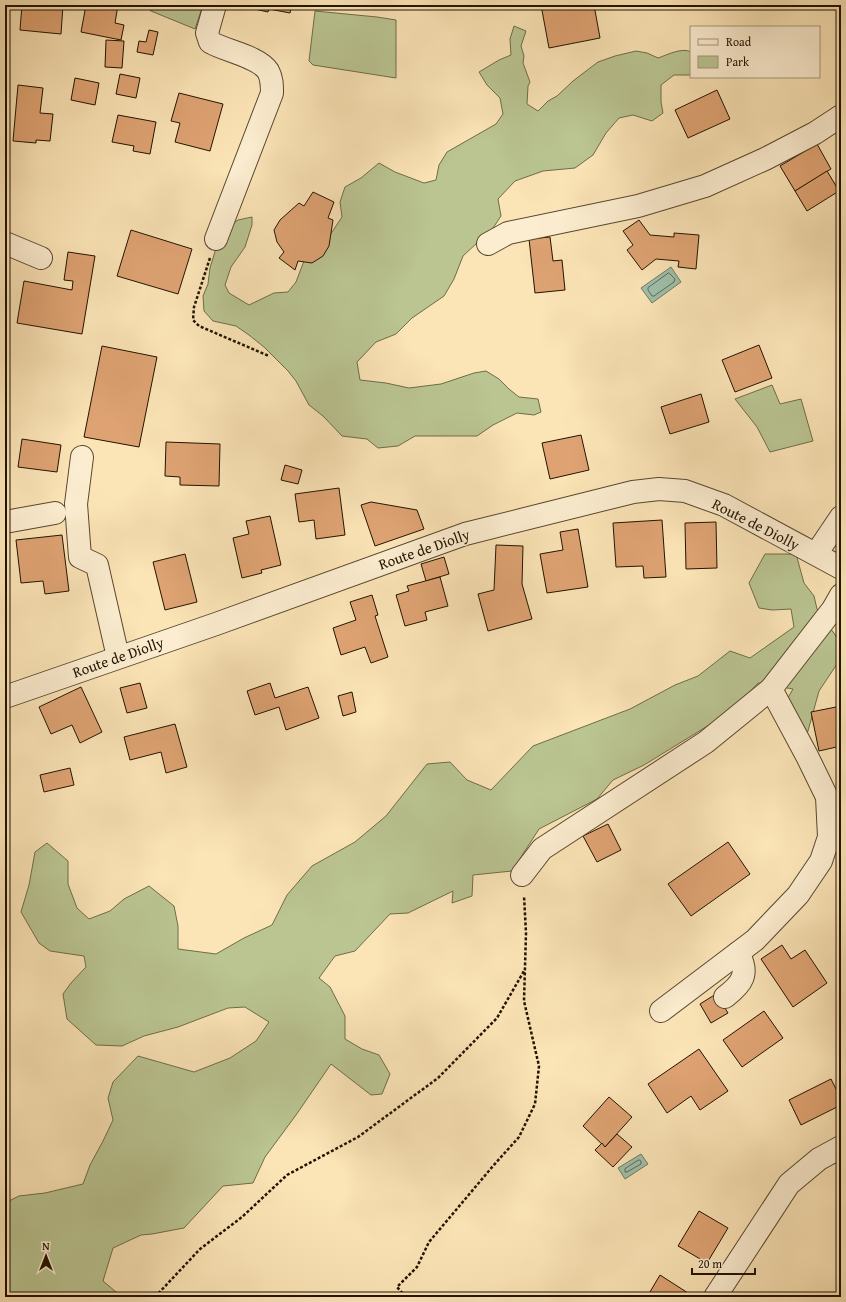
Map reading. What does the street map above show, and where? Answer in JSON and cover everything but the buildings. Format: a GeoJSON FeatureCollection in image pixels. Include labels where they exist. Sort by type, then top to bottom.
{"type":"FeatureCollection","features":[{"type":"Feature","properties":{"kind":"street"},"geometry":{"type":"LineString","coordinates":[[215,5],[207,33],[210,42],[216,46],[240,54],[260,64],[268,71],[271,80],[272,93],[216,238]]}},
{"type":"Feature","properties":{"kind":"street"},"geometry":{"type":"LineString","coordinates":[[488,244],[508,233],[638,206],[705,186],[765,159],[814,133],[841,116]]}},
{"type":"Feature","properties":{"kind":"street"},"geometry":{"type":"LineString","coordinates":[[5,243],[41,258]]}},
{"type":"Feature","properties":{"kind":"street"},"geometry":{"type":"LineString","coordinates":[[82,457],[76,504],[80,557],[97,565],[118,657]]}},
{"type":"Feature","properties":{"kind":"street","name":"Route de Diolly"},"geometry":{"type":"LineString","coordinates":[[5,697],[464,534],[633,492],[659,489],[685,491],[724,505],[841,568]]}},
{"type":"Feature","properties":{"kind":"street"},"geometry":{"type":"LineString","coordinates":[[5,522],[55,513]]}},
{"type":"Feature","properties":{"kind":"street"},"geometry":{"type":"LineString","coordinates":[[816,554],[841,517]]}},
{"type":"Feature","properties":{"kind":"street"},"geometry":{"type":"LineString","coordinates":[[522,875],[542,849],[706,742],[770,689],[833,609],[841,596]]}},
{"type":"Feature","properties":{"kind":"street"},"geometry":{"type":"LineString","coordinates":[[661,1011],[755,940],[798,895],[821,861],[829,837],[827,797],[807,756],[770,689]]}},
{"type":"Feature","properties":{"kind":"street"},"geometry":{"type":"LineString","coordinates":[[725,997],[738,987],[744,974],[743,962],[738,953]]}},
{"type":"Feature","properties":{"kind":"street"},"geometry":{"type":"LineString","coordinates":[[715,1297],[789,1184],[819,1159],[841,1147]]}},
{"type":"Feature","properties":{"kind":"path"},"geometry":{"type":"LineString","coordinates":[[216,238],[194,307],[194,320],[199,326],[269,356]]}},
{"type":"Feature","properties":{"kind":"path"},"geometry":{"type":"LineString","coordinates":[[406,1297],[397,1287],[417,1267],[429,1242],[519,1137],[535,1104],[539,1066],[524,1002],[526,934],[522,875]]}},
{"type":"Feature","properties":{"kind":"path"},"geometry":{"type":"LineString","coordinates":[[154,1297],[200,1249],[242,1217],[287,1175],[358,1137],[438,1078],[497,1018],[524,971]]}},
{"type":"Feature","properties":{"kind":"green space"},"geometry":{"type":"Polygon","coordinates":[[[143,5],[203,5],[195,29],[151,11],[143,5]]]}},
{"type":"Feature","properties":{"kind":"green space"},"geometry":{"type":"Polygon","coordinates":[[[315,11],[396,20],[396,78],[313,65],[309,61],[315,11]]]}},
{"type":"Feature","properties":{"kind":"green space"},"geometry":{"type":"Polygon","coordinates":[[[514,26],[526,31],[521,46],[524,56],[523,63],[530,82],[528,86],[527,104],[538,111],[548,101],[557,96],[573,81],[598,62],[636,51],[647,53],[658,58],[683,50],[690,52],[690,75],[674,75],[661,85],[661,102],[663,113],[652,121],[633,115],[619,118],[606,133],[593,155],[575,168],[543,171],[515,181],[498,199],[501,216],[493,228],[463,256],[454,279],[444,296],[412,318],[396,334],[376,342],[357,362],[360,380],[386,383],[409,388],[441,384],[474,373],[486,371],[499,379],[519,397],[538,399],[541,412],[534,415],[517,413],[493,425],[477,436],[415,436],[398,446],[378,448],[367,439],[342,436],[323,416],[309,405],[296,381],[264,347],[236,326],[213,321],[204,311],[203,296],[208,284],[210,268],[217,245],[225,229],[238,220],[252,217],[252,225],[245,247],[231,267],[225,285],[229,293],[249,305],[274,293],[288,292],[296,282],[304,261],[330,235],[342,217],[340,202],[345,187],[361,178],[379,163],[395,172],[424,183],[436,180],[439,165],[447,152],[496,124],[503,114],[500,98],[487,85],[479,72],[499,60],[511,55],[510,39],[514,26]]]}},
{"type":"Feature","properties":{"kind":"green space"},"geometry":{"type":"Polygon","coordinates":[[[772,385],[780,404],[801,399],[813,441],[770,452],[757,427],[735,399],[772,385]]]}},
{"type":"Feature","properties":{"kind":"green space"},"geometry":{"type":"Polygon","coordinates":[[[765,554],[796,554],[804,583],[814,596],[817,609],[838,639],[837,664],[819,691],[806,738],[778,715],[793,689],[758,683],[735,708],[714,722],[644,765],[613,780],[597,799],[539,829],[512,871],[473,875],[472,896],[452,903],[453,891],[408,913],[390,914],[355,951],[335,956],[319,978],[330,987],[345,1016],[345,1039],[362,1049],[379,1055],[390,1074],[382,1094],[371,1095],[331,1064],[265,1157],[253,1183],[223,1186],[184,1228],[141,1235],[113,1248],[103,1281],[122,1297],[5,1297],[5,1203],[19,1196],[45,1193],[83,1184],[90,1165],[113,1120],[108,1098],[113,1082],[138,1056],[194,1072],[230,1058],[256,1041],[269,1022],[245,1007],[228,1008],[178,1027],[144,1036],[122,1046],[96,1045],[67,1019],[63,994],[86,967],[84,956],[50,951],[39,943],[21,912],[29,885],[35,852],[47,843],[68,861],[68,884],[77,908],[89,919],[110,911],[124,899],[149,886],[174,906],[178,926],[178,949],[216,954],[244,938],[272,925],[287,895],[312,866],[355,842],[386,816],[427,764],[450,762],[467,780],[491,790],[533,746],[630,709],[675,685],[698,676],[730,651],[750,658],[794,627],[791,609],[772,610],[759,608],[749,583],[765,554]]]}},
{"type":"Feature","properties":{"kind":"water"},"geometry":{"type":"Polygon","coordinates":[[[671,267],[681,282],[652,303],[641,288],[671,267]]]}},
{"type":"Feature","properties":{"kind":"water"},"geometry":{"type":"Polygon","coordinates":[[[641,1154],[648,1164],[625,1179],[618,1168],[641,1154]]]}}]}
